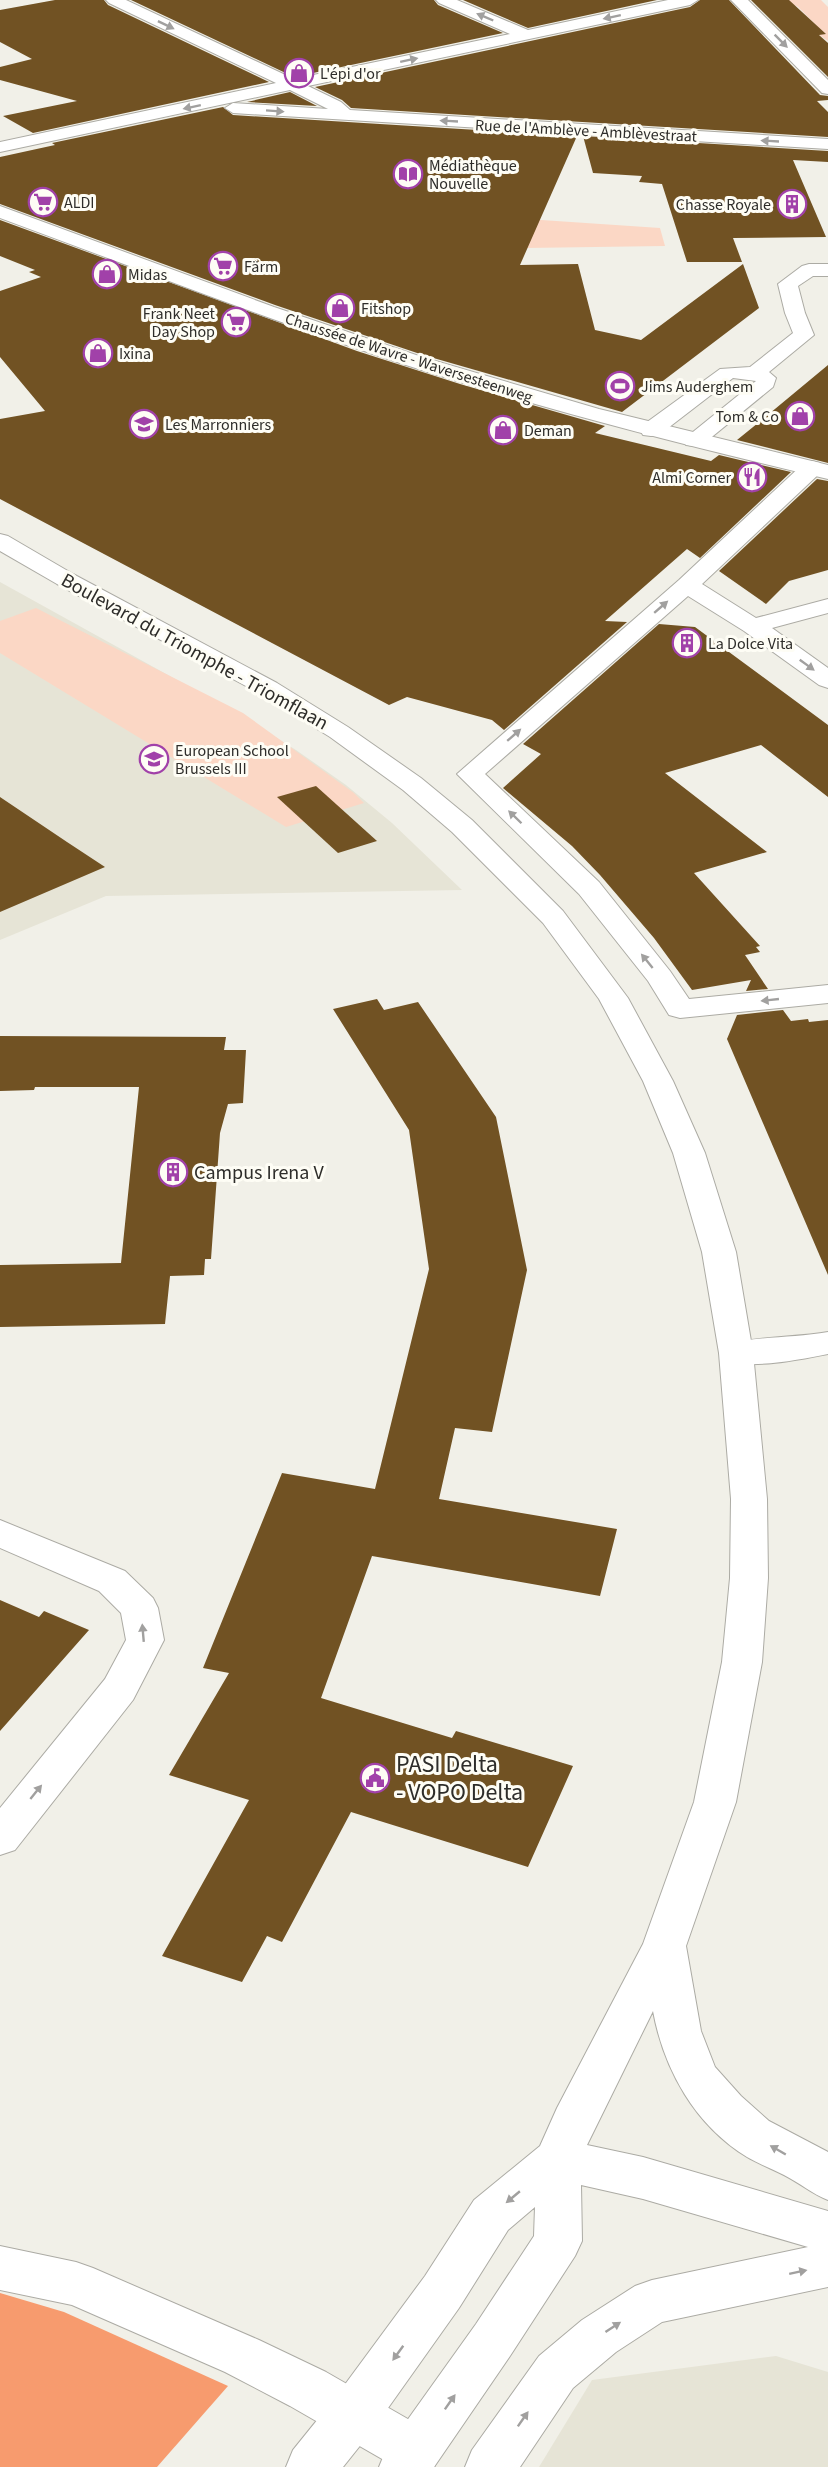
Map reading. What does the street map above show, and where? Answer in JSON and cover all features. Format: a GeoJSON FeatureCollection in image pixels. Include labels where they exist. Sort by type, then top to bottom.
{"type":"FeatureCollection","features":[{"type":"Feature","properties":{"kind":"street"},"geometry":{"type":"LineString","coordinates":[[114,0],[335,106],[345,115]]}},
{"type":"Feature","properties":{"kind":"street"},"geometry":{"type":"LineString","coordinates":[[444,0],[527,35]]}},
{"type":"Feature","properties":{"kind":"street"},"geometry":{"type":"LineString","coordinates":[[0,147],[690,0]]}},
{"type":"Feature","properties":{"kind":"street"},"geometry":{"type":"LineString","coordinates":[[739,0],[828,89]]}},
{"type":"Feature","properties":{"kind":"street","name":"Rue de l'Amblève - Amblèvestraat"},"geometry":{"type":"LineString","coordinates":[[218,101],[232,108],[828,144]]}},
{"type":"Feature","properties":{"kind":"street","name":"Chaussée de Wavre - Waversesteenweg"},"geometry":{"type":"LineString","coordinates":[[0,212],[354,341],[536,399],[820,470]]}},
{"type":"Feature","properties":{"kind":"street"},"geometry":{"type":"LineString","coordinates":[[755,373],[804,335],[795,313],[788,284],[809,270],[828,270]]}},
{"type":"Feature","properties":{"kind":"street"},"geometry":{"type":"LineString","coordinates":[[651,429],[727,373],[740,371],[755,373],[766,378],[766,383],[694,440]]}},
{"type":"Feature","properties":{"kind":"street"},"geometry":{"type":"LineString","coordinates":[[820,470],[470,774],[588,888],[660,977],[680,1009],[828,994]]}},
{"type":"Feature","properties":{"kind":"street","name":"Boulevard du Triomphe - Triomflaan"},"geometry":{"type":"LineString","coordinates":[[0,541],[65,579],[268,688],[339,732],[412,784],[462,826],[553,917],[613,998],[658,1081],[689,1153],[719,1252],[736,1353],[749,1499],[749,1578],[742,1662],[715,1803],[664,1946],[573,2121],[558,2159],[558,2241],[493,2340],[410,2459]]}},
{"type":"Feature","properties":{"kind":"street"},"geometry":{"type":"LineString","coordinates":[[687,585],[753,626],[828,680]]}},
{"type":"Feature","properties":{"kind":"street"},"geometry":{"type":"LineString","coordinates":[[753,626],[828,606]]}},
{"type":"Feature","properties":{"kind":"street"},"geometry":{"type":"LineString","coordinates":[[736,1353],[801,1348],[828,1343]]}},
{"type":"Feature","properties":{"kind":"street"},"geometry":{"type":"LineString","coordinates":[[0,1533],[112,1581],[139,1608],[145,1640],[119,1689],[0,1838]]}},
{"type":"Feature","properties":{"kind":"street"},"geometry":{"type":"LineString","coordinates":[[664,1946],[677,2020],[688,2061],[711,2096],[754,2136],[795,2160],[818,2169],[828,2179]]}},
{"type":"Feature","properties":{"kind":"street"},"geometry":{"type":"LineString","coordinates":[[558,2159],[643,2178],[828,2232]]}},
{"type":"Feature","properties":{"kind":"street","name":"Boulevard du Triomphe - Triomflaan"},"geometry":{"type":"LineString","coordinates":[[312,2467],[353,2415],[442,2292],[491,2215],[558,2159]]}},
{"type":"Feature","properties":{"kind":"street"},"geometry":{"type":"LineString","coordinates":[[490,2467],[556,2372],[599,2336],[652,2302],[828,2265]]}},
{"type":"Feature","properties":{"kind":"street"},"geometry":{"type":"LineString","coordinates":[[0,2268],[76,2284],[242,2356],[353,2415],[410,2459]]}},
{"type":"Feature","properties":{"kind":"shaded area"},"geometry":{"type":"Polygon","coordinates":[[[784,0],[821,0],[828,7],[828,41],[819,35],[819,28],[798,7],[784,0]]]}},
{"type":"Feature","properties":{"kind":"shaded area"},"geometry":{"type":"Polygon","coordinates":[[[394,210],[660,228],[665,246],[397,250],[394,210]]]}},
{"type":"Feature","properties":{"kind":"shaded area","name":"European School Brussels III"},"geometry":{"type":"Polygon","coordinates":[[[0,582],[233,711],[296,750],[346,785],[392,823],[462,890],[106,896],[0,940],[0,582]]]}},
{"type":"Feature","properties":{"kind":"shaded area"},"geometry":{"type":"Polygon","coordinates":[[[36,608],[243,713],[354,793],[364,803],[286,827],[0,653],[0,621],[36,608]]]}},
{"type":"Feature","properties":{"kind":"shaded area"},"geometry":{"type":"Polygon","coordinates":[[[0,2293],[64,2312],[228,2386],[157,2467],[0,2467],[0,2293]]]}},
{"type":"Feature","properties":{"kind":"shaded area"},"geometry":{"type":"Polygon","coordinates":[[[776,2356],[828,2372],[828,2467],[539,2467],[592,2380],[776,2356]]]}},
{"type":"Feature","properties":{"kind":"building"},"geometry":{"type":"Polygon","coordinates":[[[55,0],[104,0],[108,5],[269,82],[33,133],[3,116],[77,101],[0,80],[0,67],[32,59],[0,42],[0,10],[55,0]]]}},
{"type":"Feature","properties":{"kind":"building"},"geometry":{"type":"Polygon","coordinates":[[[131,0],[434,0],[438,5],[503,33],[294,77],[131,0]]]}},
{"type":"Feature","properties":{"kind":"building"},"geometry":{"type":"Polygon","coordinates":[[[463,0],[657,0],[528,28],[463,0]]]}},
{"type":"Feature","properties":{"kind":"building"},"geometry":{"type":"Polygon","coordinates":[[[700,0],[729,0],[820,95],[828,96],[828,100],[817,101],[828,112],[828,137],[351,108],[342,100],[315,87],[690,7],[700,0]]]}},
{"type":"Feature","properties":{"kind":"building"},"geometry":{"type":"Polygon","coordinates":[[[751,0],[789,0],[826,34],[819,35],[828,43],[828,77],[751,0]]]}},
{"type":"Feature","properties":{"kind":"building"},"geometry":{"type":"Polygon","coordinates":[[[290,92],[317,106],[247,102],[290,92]]]}},
{"type":"Feature","properties":{"kind":"building"},"geometry":{"type":"Polygon","coordinates":[[[223,107],[233,115],[577,136],[520,265],[578,264],[595,330],[641,340],[743,264],[759,308],[622,412],[423,355],[275,305],[0,204],[0,157],[55,145],[52,143],[223,107]]]}},
{"type":"Feature","properties":{"kind":"building"},"geometry":{"type":"Polygon","coordinates":[[[583,136],[828,151],[828,162],[793,160],[826,237],[733,238],[742,262],[687,262],[662,184],[639,182],[642,176],[593,173],[583,136]]]}},
{"type":"Feature","properties":{"kind":"building"},"geometry":{"type":"Polygon","coordinates":[[[0,220],[357,351],[605,426],[595,433],[711,461],[719,455],[791,472],[700,558],[687,549],[605,621],[627,622],[504,730],[492,720],[407,697],[389,705],[0,499],[0,419],[45,411],[0,357],[0,291],[41,277],[29,272],[35,270],[0,256],[0,220]]]}},
{"type":"Feature","properties":{"kind":"building"},"geometry":{"type":"Polygon","coordinates":[[[828,365],[828,463],[737,440],[758,423],[828,365]]]}},
{"type":"Feature","properties":{"kind":"building"},"geometry":{"type":"Polygon","coordinates":[[[817,479],[828,481],[828,570],[789,581],[766,604],[719,571],[817,479]]]}},
{"type":"Feature","properties":{"kind":"building"},"geometry":{"type":"Polygon","coordinates":[[[659,624],[695,627],[828,725],[828,797],[761,745],[665,773],[767,852],[694,873],[760,946],[756,947],[760,952],[745,955],[768,989],[746,991],[751,980],[692,990],[654,938],[600,875],[572,846],[503,788],[541,754],[523,744],[659,624]]]}},
{"type":"Feature","properties":{"kind":"building"},"geometry":{"type":"Polygon","coordinates":[[[316,786],[377,841],[338,853],[277,797],[316,786]]]}},
{"type":"Feature","properties":{"kind":"building"},"geometry":{"type":"Polygon","coordinates":[[[0,797],[67,842],[105,867],[0,912],[0,797]]]}},
{"type":"Feature","properties":{"kind":"building"},"geometry":{"type":"Polygon","coordinates":[[[377,999],[384,1010],[418,1002],[496,1117],[527,1270],[492,1432],[455,1428],[439,1499],[617,1529],[600,1596],[372,1556],[321,1698],[452,1738],[456,1731],[573,1766],[528,1867],[351,1812],[282,1942],[267,1936],[242,1982],[162,1956],[249,1800],[169,1775],[229,1673],[203,1668],[282,1473],[375,1489],[429,1269],[409,1130],[333,1009],[377,999]]]}},
{"type":"Feature","properties":{"kind":"building"},"geometry":{"type":"Polygon","coordinates":[[[783,1010],[791,1021],[828,1020],[828,1275],[727,1039],[737,1015],[783,1010]]]}},
{"type":"Feature","properties":{"kind":"building","name":"Campus Irena V"},"geometry":{"type":"Polygon","coordinates":[[[0,1036],[226,1037],[224,1050],[246,1050],[243,1103],[228,1104],[220,1133],[211,1259],[205,1259],[204,1275],[170,1276],[165,1324],[0,1327],[0,1265],[121,1263],[139,1087],[35,1087],[34,1090],[0,1091],[0,1036]]]}},
{"type":"Feature","properties":{"kind":"building"},"geometry":{"type":"Polygon","coordinates":[[[0,1600],[39,1617],[44,1611],[89,1630],[0,1731],[0,1600]]]}},
{"type":"Feature","properties":{"kind":"place","name":"L'épi d'or"},"geometry":{"type":"Point","coordinates":[299,73]}},
{"type":"Feature","properties":{"kind":"place","name":"Médiathèque Nouvelle"},"geometry":{"type":"Point","coordinates":[408,174]}},
{"type":"Feature","properties":{"kind":"place","name":"ALDI"},"geometry":{"type":"Point","coordinates":[43,202]}},
{"type":"Feature","properties":{"kind":"place","name":"Chasse Royale"},"geometry":{"type":"Point","coordinates":[792,204]}},
{"type":"Feature","properties":{"kind":"place","name":"Färm"},"geometry":{"type":"Point","coordinates":[223,266]}},
{"type":"Feature","properties":{"kind":"place","name":"Midas"},"geometry":{"type":"Point","coordinates":[107,274]}},
{"type":"Feature","properties":{"kind":"place","name":"Fitshop"},"geometry":{"type":"Point","coordinates":[340,308]}},
{"type":"Feature","properties":{"kind":"place","name":"Frank Neet Day Shop"},"geometry":{"type":"Point","coordinates":[236,322]}},
{"type":"Feature","properties":{"kind":"place","name":"Ixina"},"geometry":{"type":"Point","coordinates":[98,353]}},
{"type":"Feature","properties":{"kind":"place","name":"Jims Auderghem"},"geometry":{"type":"Point","coordinates":[620,386]}},
{"type":"Feature","properties":{"kind":"place","name":"Tom & Co"},"geometry":{"type":"Point","coordinates":[800,416]}},
{"type":"Feature","properties":{"kind":"place","name":"Les Marronniers"},"geometry":{"type":"Point","coordinates":[144,424]}},
{"type":"Feature","properties":{"kind":"place","name":"Deman"},"geometry":{"type":"Point","coordinates":[503,430]}},
{"type":"Feature","properties":{"kind":"place","name":"Almi Corner"},"geometry":{"type":"Point","coordinates":[752,477]}},
{"type":"Feature","properties":{"kind":"place","name":"La Dolce Vita"},"geometry":{"type":"Point","coordinates":[687,643]}},
{"type":"Feature","properties":{"kind":"place","name":"European School Brussels III"},"geometry":{"type":"Point","coordinates":[154,759]}},
{"type":"Feature","properties":{"kind":"place","name":"Campus Irena V"},"geometry":{"type":"Point","coordinates":[173,1172]}},
{"type":"Feature","properties":{"kind":"place","name":"PASI Delta - VOPO Delta"},"geometry":{"type":"Point","coordinates":[375,1778]}}]}
